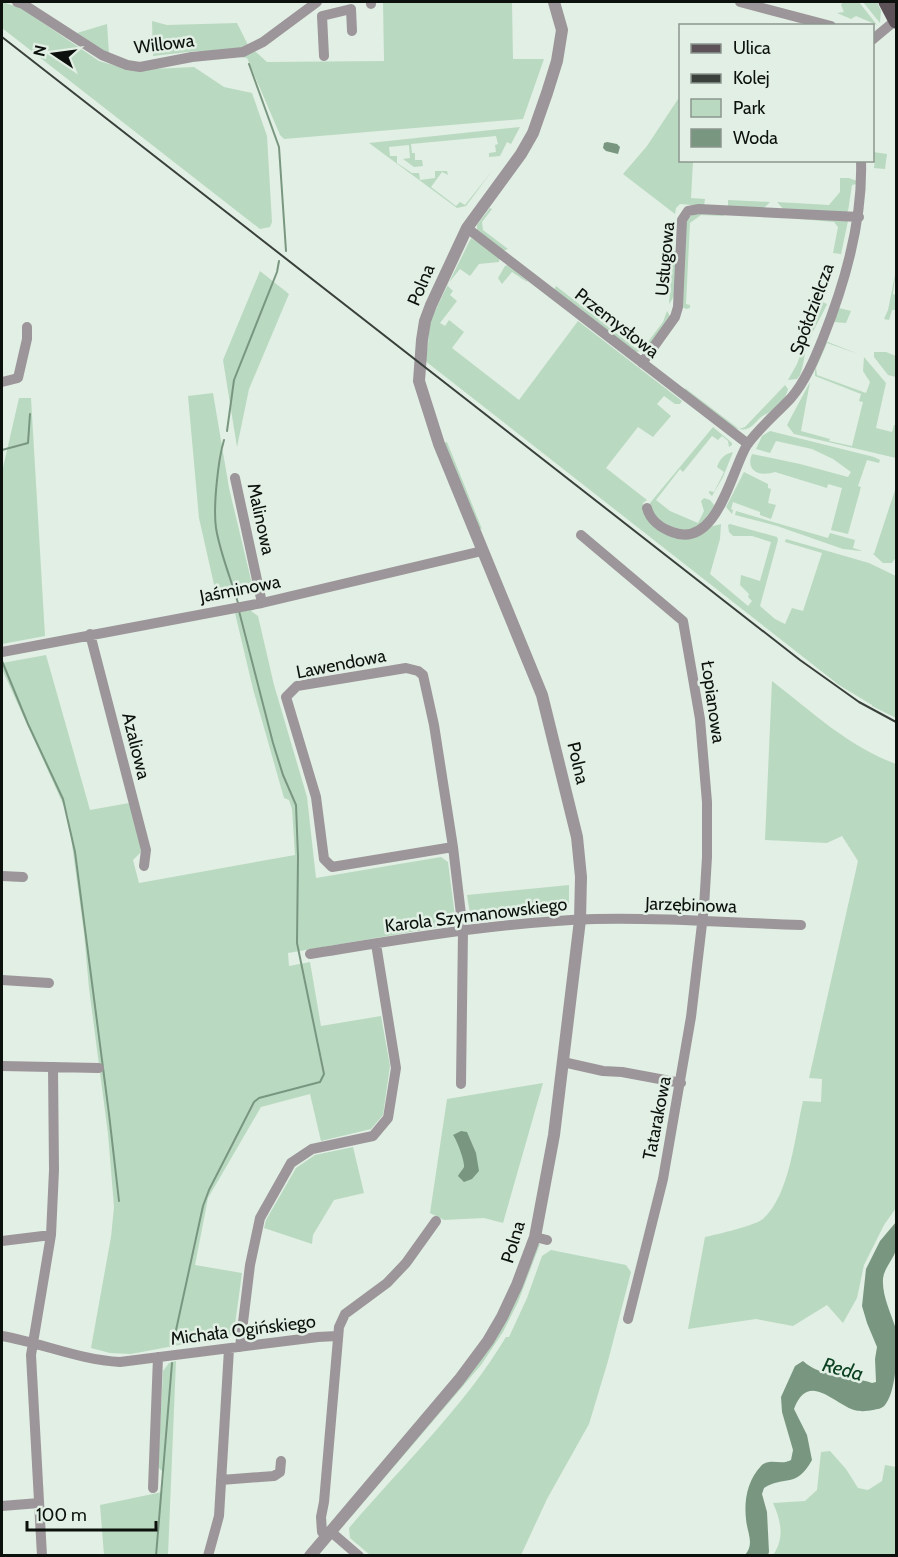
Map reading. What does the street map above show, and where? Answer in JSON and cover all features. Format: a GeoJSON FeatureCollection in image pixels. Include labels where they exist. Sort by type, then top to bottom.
{"type":"FeatureCollection","features":[{"type":"Feature","properties":{"kind":"main road"},"geometry":{"type":"LineString","coordinates":[[885,2],[896,20]]}},
{"type":"Feature","properties":{"kind":"street","name":"Willowa"},"geometry":{"type":"LineString","coordinates":[[17,2],[102,55],[127,65],[140,67],[192,57],[243,52],[263,42],[317,2]]}},
{"type":"Feature","properties":{"kind":"street","name":"Polna"},"geometry":{"type":"LineString","coordinates":[[310,1556],[459,1380],[488,1341],[517,1285],[534,1237],[553,1141],[580,920],[581,887],[577,837],[546,710],[536,679],[482,552],[440,444],[419,381],[419,363],[425,321],[467,228],[521,154],[533,133],[560,45],[562,30],[554,2]]}},
{"type":"Feature","properties":{"kind":"street"},"geometry":{"type":"LineString","coordinates":[[740,2],[823,24]]}},
{"type":"Feature","properties":{"kind":"street"},"geometry":{"type":"LineString","coordinates":[[324,56],[322,16],[351,5],[352,31]]}},
{"type":"Feature","properties":{"kind":"street"},"geometry":{"type":"LineString","coordinates":[[874,39],[896,20]]}},
{"type":"Feature","properties":{"kind":"street","name":"Spółdzielcza"},"geometry":{"type":"LineString","coordinates":[[647,508],[648,513],[658,524],[671,532],[682,535],[692,534],[716,515],[748,444],[793,395],[823,338],[848,259],[859,217],[862,188],[861,162]]}},
{"type":"Feature","properties":{"kind":"street","name":"Usługowa"},"geometry":{"type":"LineString","coordinates":[[642,363],[675,318],[678,307],[682,220],[688,211],[699,208],[859,217]]}},
{"type":"Feature","properties":{"kind":"street","name":"Przemysłowa"},"geometry":{"type":"LineString","coordinates":[[467,228],[748,444]]}},
{"type":"Feature","properties":{"kind":"street"},"geometry":{"type":"LineString","coordinates":[[2,382],[18,378],[27,339],[27,327]]}},
{"type":"Feature","properties":{"kind":"street","name":"Malinowa"},"geometry":{"type":"LineString","coordinates":[[235,478],[262,603]]}},
{"type":"Feature","properties":{"kind":"street","name":"Łopianowa"},"geometry":{"type":"LineString","coordinates":[[581,535],[683,621],[702,735],[707,830],[703,921]]}},
{"type":"Feature","properties":{"kind":"street","name":"Jaśminowa"},"geometry":{"type":"LineString","coordinates":[[2,652],[262,603],[482,552]]}},
{"type":"Feature","properties":{"kind":"street","name":"Azaliowa"},"geometry":{"type":"LineString","coordinates":[[90,634],[146,850],[144,866]]}},
{"type":"Feature","properties":{"kind":"street","name":"Lawendowa"},"geometry":{"type":"LineString","coordinates":[[453,847],[339,867],[327,864],[322,853],[316,797],[286,697],[288,693],[297,686],[406,668],[423,675],[434,725],[453,847],[463,931]]}},
{"type":"Feature","properties":{"kind":"street"},"geometry":{"type":"LineString","coordinates":[[2,876],[24,877]]}},
{"type":"Feature","properties":{"kind":"street","name":"Jarzębinowa"},"geometry":{"type":"LineString","coordinates":[[580,920],[703,921],[801,926]]}},
{"type":"Feature","properties":{"kind":"street","name":"Karola Szymanowskiego"},"geometry":{"type":"LineString","coordinates":[[309,954],[463,931],[580,920]]}},
{"type":"Feature","properties":{"kind":"street","name":"Tatarakowa"},"geometry":{"type":"LineString","coordinates":[[628,1319],[663,1179],[681,1083],[703,921]]}},
{"type":"Feature","properties":{"kind":"street"},"geometry":{"type":"LineString","coordinates":[[461,1084],[463,931]]}},
{"type":"Feature","properties":{"kind":"street","name":"Karola Szymanowskiego"},"geometry":{"type":"LineString","coordinates":[[208,1556],[219,1516],[234,1348],[260,1218],[291,1163],[312,1149],[373,1136],[388,1118],[396,1068],[376,944]]}},
{"type":"Feature","properties":{"kind":"street"},"geometry":{"type":"LineString","coordinates":[[2,980],[49,982]]}},
{"type":"Feature","properties":{"kind":"street"},"geometry":{"type":"LineString","coordinates":[[563,1062],[603,1071],[681,1083]]}},
{"type":"Feature","properties":{"kind":"street"},"geometry":{"type":"LineString","coordinates":[[2,1066],[99,1068]]}},
{"type":"Feature","properties":{"kind":"street"},"geometry":{"type":"LineString","coordinates":[[42,1556],[30,1355],[51,1234],[54,1170],[53,1067]]}},
{"type":"Feature","properties":{"kind":"street","name":"Michała Ogińskiego"},"geometry":{"type":"LineString","coordinates":[[2,1336],[33,1342],[88,1358],[120,1362],[318,1336],[337,1336],[345,1314],[387,1283],[406,1263],[435,1221]]}},
{"type":"Feature","properties":{"kind":"street"},"geometry":{"type":"LineString","coordinates":[[2,1241],[51,1234]]}},
{"type":"Feature","properties":{"kind":"street"},"geometry":{"type":"LineString","coordinates":[[534,1237],[547,1240]]}},
{"type":"Feature","properties":{"kind":"street"},"geometry":{"type":"LineString","coordinates":[[331,1530],[322,1532],[321,1525],[337,1336]]}},
{"type":"Feature","properties":{"kind":"street"},"geometry":{"type":"LineString","coordinates":[[153,1488],[158,1358]]}},
{"type":"Feature","properties":{"kind":"street"},"geometry":{"type":"LineString","coordinates":[[221,1480],[274,1476],[280,1472],[281,1461]]}},
{"type":"Feature","properties":{"kind":"street"},"geometry":{"type":"LineString","coordinates":[[324,1502],[331,1530],[359,1556]]}},
{"type":"Feature","properties":{"kind":"street"},"geometry":{"type":"LineString","coordinates":[[2,1506],[39,1503]]}},
{"type":"Feature","properties":{"kind":"green space"},"geometry":{"type":"Polygon","coordinates":[[[2,2],[21,8],[99,61],[130,70],[194,67],[224,87],[252,93],[267,136],[272,222],[270,227],[260,229],[2,28],[2,2]]]}},
{"type":"Feature","properties":{"kind":"green space"},"geometry":{"type":"Polygon","coordinates":[[[383,2],[512,2],[513,59],[544,59],[523,119],[284,139],[280,135],[247,58],[197,51],[153,56],[152,21],[167,25],[237,23],[248,45],[267,62],[384,61],[383,2]]]}},
{"type":"Feature","properties":{"kind":"green space"},"geometry":{"type":"Polygon","coordinates":[[[843,2],[859,2],[877,25],[856,16],[851,19],[837,13],[844,12],[841,5],[843,2]]]}},
{"type":"Feature","properties":{"kind":"green space"},"geometry":{"type":"Polygon","coordinates":[[[863,2],[877,2],[881,11],[880,23],[863,2]]]}},
{"type":"Feature","properties":{"kind":"green space"},"geometry":{"type":"Polygon","coordinates":[[[107,24],[109,54],[77,33],[107,24]]]}},
{"type":"Feature","properties":{"kind":"green space"},"geometry":{"type":"Polygon","coordinates":[[[679,98],[679,162],[693,162],[691,198],[705,199],[704,206],[680,204],[675,214],[623,174],[647,146],[679,98]]]}},
{"type":"Feature","properties":{"kind":"green space"},"geometry":{"type":"Polygon","coordinates":[[[520,127],[511,144],[507,142],[500,156],[489,157],[489,153],[496,152],[495,145],[498,144],[496,136],[411,144],[415,160],[422,160],[423,166],[414,167],[403,159],[410,158],[409,145],[389,147],[390,156],[397,156],[397,163],[412,173],[419,173],[420,180],[435,178],[435,171],[447,171],[448,175],[442,172],[431,187],[456,206],[460,202],[465,205],[492,171],[466,206],[457,208],[369,143],[520,127]]]}},
{"type":"Feature","properties":{"kind":"green space"},"geometry":{"type":"Polygon","coordinates":[[[874,152],[887,154],[885,169],[874,168],[874,152]]]}},
{"type":"Feature","properties":{"kind":"green space"},"geometry":{"type":"Polygon","coordinates":[[[840,178],[857,181],[857,184],[852,185],[848,211],[844,214],[785,211],[777,202],[829,205],[840,192],[840,178]]]}},
{"type":"Feature","properties":{"kind":"green space"},"geometry":{"type":"Polygon","coordinates":[[[728,200],[770,202],[763,209],[728,207],[728,200]]]}},
{"type":"Feature","properties":{"kind":"green space"},"geometry":{"type":"Polygon","coordinates":[[[490,208],[492,209],[482,222],[483,230],[508,249],[503,251],[477,230],[477,225],[490,208]]]}},
{"type":"Feature","properties":{"kind":"green space"},"geometry":{"type":"Polygon","coordinates":[[[698,212],[724,216],[701,215],[690,223],[686,304],[690,305],[690,308],[686,309],[682,307],[685,224],[691,216],[698,212]]]}},
{"type":"Feature","properties":{"kind":"green space"},"geometry":{"type":"Polygon","coordinates":[[[789,218],[848,221],[841,254],[833,253],[838,227],[834,222],[789,218]]]}},
{"type":"Feature","properties":{"kind":"green space"},"geometry":{"type":"Polygon","coordinates":[[[471,238],[500,256],[499,262],[479,264],[470,276],[460,269],[449,283],[471,238]]]}},
{"type":"Feature","properties":{"kind":"green space"},"geometry":{"type":"Polygon","coordinates":[[[673,251],[676,251],[677,279],[675,293],[669,304],[673,251]]]}},
{"type":"Feature","properties":{"kind":"green space"},"geometry":{"type":"Polygon","coordinates":[[[508,265],[527,282],[512,272],[502,284],[498,278],[508,265]]]}},
{"type":"Feature","properties":{"kind":"green space"},"geometry":{"type":"Polygon","coordinates":[[[896,270],[893,294],[896,295],[896,310],[892,310],[889,320],[884,319],[896,270]]]}},
{"type":"Feature","properties":{"kind":"green space"},"geometry":{"type":"Polygon","coordinates":[[[260,271],[289,294],[249,389],[237,447],[223,360],[260,271]]]}},
{"type":"Feature","properties":{"kind":"green space"},"geometry":{"type":"Polygon","coordinates":[[[448,286],[453,291],[450,295],[457,301],[440,323],[445,326],[449,320],[464,332],[452,348],[519,400],[578,321],[682,401],[680,404],[675,404],[664,396],[657,404],[671,416],[653,437],[638,427],[606,468],[647,500],[643,503],[643,508],[678,535],[721,524],[720,539],[710,574],[748,606],[752,601],[740,585],[741,575],[760,581],[771,542],[752,536],[733,536],[729,532],[728,525],[730,524],[777,537],[760,606],[785,624],[792,608],[803,611],[822,553],[785,542],[786,539],[869,563],[896,576],[896,718],[839,685],[424,360],[430,321],[448,286]]]}},
{"type":"Feature","properties":{"kind":"green space"},"geometry":{"type":"Polygon","coordinates":[[[556,286],[635,348],[644,347],[663,322],[667,311],[670,316],[648,349],[636,352],[554,290],[556,286]]]}},
{"type":"Feature","properties":{"kind":"green space"},"geometry":{"type":"Polygon","coordinates":[[[820,301],[827,304],[808,343],[800,375],[797,379],[788,380],[797,364],[820,301]]]}},
{"type":"Feature","properties":{"kind":"green space"},"geometry":{"type":"Polygon","coordinates":[[[839,308],[851,311],[846,323],[834,322],[839,308]]]}},
{"type":"Feature","properties":{"kind":"green space"},"geometry":{"type":"Polygon","coordinates":[[[828,342],[858,354],[827,343],[816,368],[817,375],[866,393],[870,382],[863,371],[864,357],[886,383],[876,428],[892,432],[896,425],[896,458],[794,434],[787,425],[810,382],[801,431],[852,446],[863,402],[859,401],[861,394],[815,376],[815,369],[825,343],[828,342]]]}},
{"type":"Feature","properties":{"kind":"green space"},"geometry":{"type":"Polygon","coordinates":[[[874,352],[886,352],[896,356],[896,377],[888,375],[874,357],[874,352]]]}},
{"type":"Feature","properties":{"kind":"green space"},"geometry":{"type":"Polygon","coordinates":[[[785,385],[788,389],[787,393],[779,405],[751,427],[739,429],[745,427],[785,385]]]}},
{"type":"Feature","properties":{"kind":"green space"},"geometry":{"type":"Polygon","coordinates":[[[685,388],[739,429],[714,415],[684,390],[685,388]]]}},
{"type":"Feature","properties":{"kind":"green space"},"geometry":{"type":"Polygon","coordinates":[[[213,393],[229,488],[252,584],[247,592],[217,598],[199,518],[188,396],[213,393]]]}},
{"type":"Feature","properties":{"kind":"green space"},"geometry":{"type":"Polygon","coordinates":[[[19,398],[31,398],[45,636],[2,644],[2,472],[19,398]]]}},
{"type":"Feature","properties":{"kind":"green space"},"geometry":{"type":"Polygon","coordinates":[[[713,427],[732,443],[732,445],[729,447],[728,441],[722,436],[718,440],[712,436],[683,472],[680,469],[656,500],[670,511],[698,523],[704,511],[701,501],[704,498],[710,500],[714,505],[706,519],[699,527],[684,534],[657,521],[649,508],[650,503],[713,427]]]}},
{"type":"Feature","properties":{"kind":"green space"},"geometry":{"type":"Polygon","coordinates":[[[770,431],[880,460],[879,463],[867,460],[858,486],[861,487],[848,534],[831,530],[842,488],[828,484],[827,488],[775,472],[759,473],[752,468],[750,460],[752,454],[848,477],[851,472],[833,459],[812,449],[776,441],[770,453],[756,449],[762,436],[770,431]]]}},
{"type":"Feature","properties":{"kind":"green space"},"geometry":{"type":"Polygon","coordinates":[[[447,442],[482,529],[477,528],[443,443],[447,442]]]}},
{"type":"Feature","properties":{"kind":"green space"},"geometry":{"type":"Polygon","coordinates":[[[733,452],[723,477],[712,496],[709,491],[714,492],[724,472],[717,467],[718,464],[721,459],[733,452]]]}},
{"type":"Feature","properties":{"kind":"green space"},"geometry":{"type":"Polygon","coordinates":[[[744,472],[768,484],[768,488],[771,489],[768,503],[776,505],[771,519],[760,515],[760,512],[733,502],[732,514],[726,507],[744,472]]]}},
{"type":"Feature","properties":{"kind":"green space"},"geometry":{"type":"Polygon","coordinates":[[[896,487],[896,557],[892,563],[883,563],[872,553],[874,554],[896,487]]]}},
{"type":"Feature","properties":{"kind":"green space"},"geometry":{"type":"Polygon","coordinates":[[[736,511],[828,538],[830,533],[855,540],[853,548],[863,551],[843,549],[777,526],[735,515],[736,511]]]}},
{"type":"Feature","properties":{"kind":"green space"},"geometry":{"type":"Polygon","coordinates":[[[262,606],[251,611],[258,616],[274,685],[307,797],[316,878],[441,857],[448,862],[455,916],[446,926],[288,953],[289,966],[310,962],[321,1026],[381,1016],[390,1066],[383,1115],[371,1129],[321,1141],[310,1094],[261,1107],[208,1198],[195,1265],[242,1273],[234,1332],[227,1339],[131,1354],[110,1353],[91,1348],[111,1237],[114,1207],[108,1134],[68,815],[2,669],[2,663],[46,655],[90,810],[129,803],[142,851],[133,860],[139,883],[295,855],[292,809],[289,800],[284,798],[253,689],[235,613],[262,606]]]}},
{"type":"Feature","properties":{"kind":"green space"},"geometry":{"type":"Polygon","coordinates":[[[772,681],[846,738],[896,764],[896,1208],[884,1225],[864,1265],[857,1298],[843,1323],[827,1305],[793,1326],[756,1319],[688,1329],[705,1237],[736,1230],[763,1219],[780,1195],[790,1164],[803,1101],[821,1102],[822,1079],[809,1078],[858,861],[842,836],[827,843],[765,840],[772,681]]]}},
{"type":"Feature","properties":{"kind":"green space"},"geometry":{"type":"Polygon","coordinates":[[[569,885],[569,906],[561,914],[479,921],[470,914],[467,895],[569,885]]]}},
{"type":"Feature","properties":{"kind":"green space"},"geometry":{"type":"Polygon","coordinates":[[[543,1083],[503,1223],[484,1218],[444,1220],[430,1213],[447,1099],[543,1083]]]}},
{"type":"Feature","properties":{"kind":"green space"},"geometry":{"type":"Polygon","coordinates":[[[353,1147],[364,1193],[334,1200],[313,1235],[312,1244],[264,1228],[266,1220],[296,1168],[315,1155],[353,1147]]]}},
{"type":"Feature","properties":{"kind":"green space"},"geometry":{"type":"Polygon","coordinates":[[[540,1244],[518,1302],[503,1332],[481,1365],[351,1517],[349,1515],[466,1378],[537,1245],[540,1244]]]}},
{"type":"Feature","properties":{"kind":"green space"},"geometry":{"type":"Polygon","coordinates":[[[551,1250],[626,1265],[631,1272],[589,1424],[547,1499],[521,1555],[370,1555],[350,1538],[349,1528],[452,1412],[506,1337],[509,1337],[527,1298],[542,1256],[551,1250]]]}},
{"type":"Feature","properties":{"kind":"green space"},"geometry":{"type":"Polygon","coordinates":[[[176,1361],[168,1555],[104,1555],[100,1505],[162,1492],[164,1473],[158,1467],[163,1371],[169,1363],[176,1361]]]}},
{"type":"Feature","properties":{"kind":"green space"},"geometry":{"type":"Polygon","coordinates":[[[830,1451],[846,1469],[858,1488],[868,1490],[882,1481],[885,1465],[896,1467],[896,1555],[773,1555],[779,1542],[780,1529],[773,1503],[805,1501],[817,1490],[821,1452],[830,1451]]]}},
{"type":"Feature","properties":{"kind":"water"},"geometry":{"type":"Polygon","coordinates":[[[604,143],[620,147],[618,154],[603,148],[604,143]]]}},
{"type":"Feature","properties":{"kind":"water"},"geometry":{"type":"Polygon","coordinates":[[[461,1131],[467,1132],[476,1153],[479,1171],[472,1179],[464,1182],[458,1176],[464,1164],[453,1135],[461,1131]]]}},
{"type":"Feature","properties":{"kind":"water"},"geometry":{"type":"Polygon","coordinates":[[[896,1222],[896,1250],[883,1279],[885,1298],[897,1337],[896,1368],[889,1398],[881,1408],[862,1411],[854,1410],[814,1391],[806,1392],[800,1398],[794,1409],[807,1435],[812,1460],[801,1475],[764,1488],[762,1494],[767,1512],[769,1552],[768,1555],[745,1555],[750,1546],[746,1498],[752,1478],[764,1463],[791,1460],[793,1450],[782,1412],[781,1397],[795,1366],[803,1361],[827,1373],[876,1382],[877,1347],[862,1306],[866,1269],[880,1241],[896,1222]]]}},
{"type":"Feature","properties":{"kind":"waterway"},"geometry":{"type":"LineString","coordinates":[[249,64],[279,147],[286,251]]}},
{"type":"Feature","properties":{"kind":"waterway"},"geometry":{"type":"LineString","coordinates":[[227,431],[234,380],[277,272],[279,261]]}},
{"type":"Feature","properties":{"kind":"waterway"},"geometry":{"type":"LineString","coordinates":[[2,450],[28,443],[30,414]]}},
{"type":"Feature","properties":{"kind":"waterway"},"geometry":{"type":"LineString","coordinates":[[224,440],[217,484],[216,528],[238,603]]}},
{"type":"Feature","properties":{"kind":"waterway"},"geometry":{"type":"LineString","coordinates":[[173,1344],[203,1206],[254,1102],[259,1098],[320,1082],[324,1074],[297,943],[296,805],[273,743],[239,611]]}},
{"type":"Feature","properties":{"kind":"waterway"},"geometry":{"type":"LineString","coordinates":[[2,661],[63,799],[75,852],[119,1201]]}},
{"type":"Feature","properties":{"kind":"waterway"},"geometry":{"type":"LineString","coordinates":[[156,1556],[172,1363]]}},
{"type":"Feature","properties":{"kind":"railway"},"geometry":{"type":"LineString","coordinates":[[2,37],[800,660],[859,702],[896,722]]}},
{"type":"Feature","properties":{"kind":"water label","name":"Reda"},"geometry":{"type":"Point","coordinates":[843,1369]}}]}
